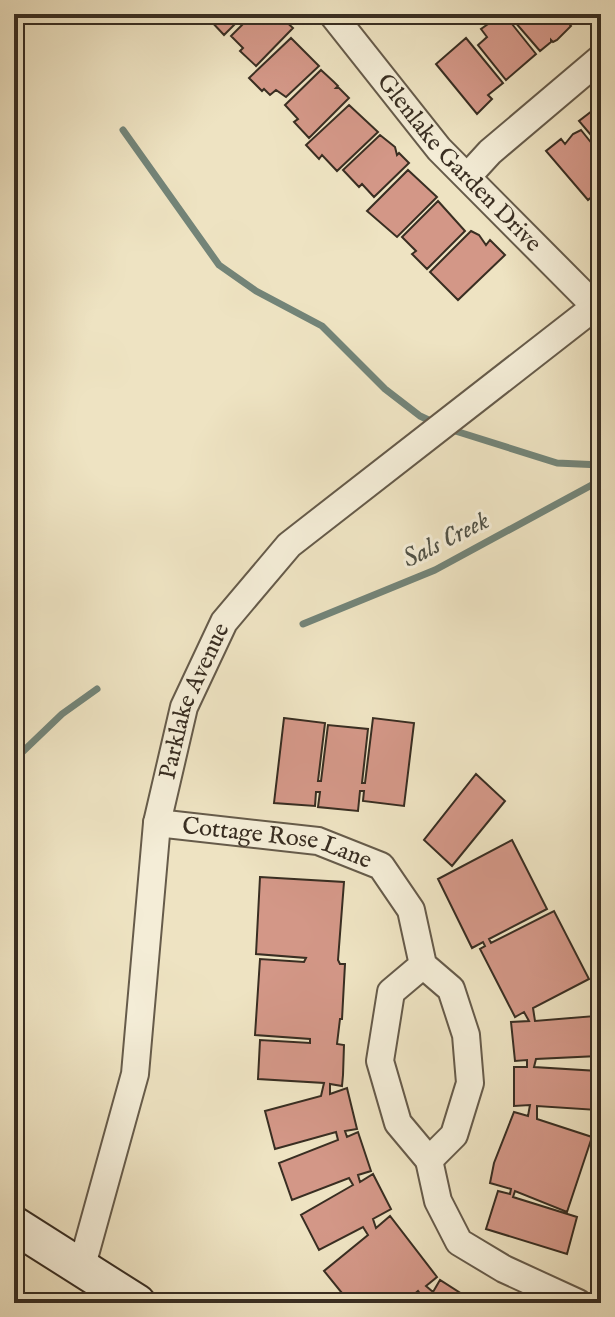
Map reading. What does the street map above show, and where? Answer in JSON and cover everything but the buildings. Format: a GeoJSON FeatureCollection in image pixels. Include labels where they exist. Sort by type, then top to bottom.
{"type":"FeatureCollection","features":[{"type":"Feature","properties":{"kind":"main road"},"geometry":{"type":"LineString","coordinates":[[14,1225],[137,1303]]}},
{"type":"Feature","properties":{"kind":"street","name":"Glenlake Garden Drive"},"geometry":{"type":"LineString","coordinates":[[332,14],[439,149],[598,304]]}},
{"type":"Feature","properties":{"kind":"street"},"geometry":{"type":"LineString","coordinates":[[468,176],[490,152],[601,58]]}},
{"type":"Feature","properties":{"kind":"street","name":"Parklake Avenue"},"geometry":{"type":"LineString","coordinates":[[81,1269],[135,1074],[157,823],[184,707],[224,622],[289,545],[598,304]]}},
{"type":"Feature","properties":{"kind":"street","name":"Cottage Rose Lane"},"geometry":{"type":"LineString","coordinates":[[157,823],[318,841],[381,866],[411,910],[423,965]]}},
{"type":"Feature","properties":{"kind":"street"},"geometry":{"type":"LineString","coordinates":[[429,1160],[454,1135],[470,1083],[466,1035],[451,989],[423,965],[391,992],[380,1061],[398,1123],[429,1160],[438,1201],[459,1242],[504,1269],[578,1303]]}},
{"type":"Feature","properties":{"kind":"waterway"},"geometry":{"type":"LineString","coordinates":[[123,130],[219,265],[256,291],[322,326],[385,389],[420,416],[437,424]]}},
{"type":"Feature","properties":{"kind":"waterway"},"geometry":{"type":"LineString","coordinates":[[449,429],[557,463],[601,465]]}},
{"type":"Feature","properties":{"kind":"waterway","name":"Sals Creek"},"geometry":{"type":"LineString","coordinates":[[303,624],[435,570],[601,480]]}},
{"type":"Feature","properties":{"kind":"waterway","name":"Sals Creek"},"geometry":{"type":"LineString","coordinates":[[14,760],[62,714],[97,689]]}}]}
